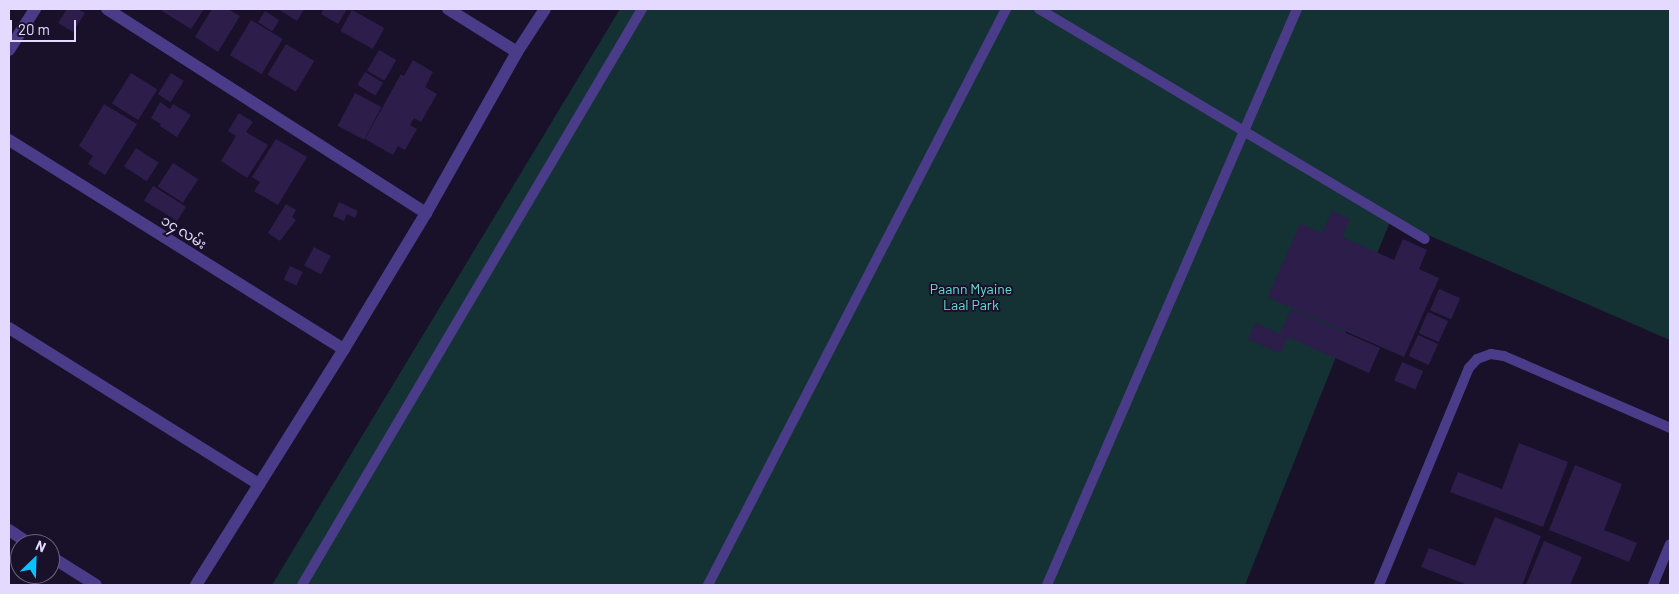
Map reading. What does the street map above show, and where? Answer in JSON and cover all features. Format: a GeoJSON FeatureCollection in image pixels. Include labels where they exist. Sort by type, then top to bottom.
{"type":"FeatureCollection","features":[{"type":"Feature","properties":{"kind":"street"},"geometry":{"type":"LineString","coordinates":[[9,50],[35,9]]}},
{"type":"Feature","properties":{"kind":"street"},"geometry":{"type":"LineString","coordinates":[[106,9],[426,213]]}},
{"type":"Feature","properties":{"kind":"street"},"geometry":{"type":"LineString","coordinates":[[448,9],[518,52]]}},
{"type":"Feature","properties":{"kind":"street"},"geometry":{"type":"LineString","coordinates":[[196,585],[344,350],[426,213],[518,52],[546,9]]}},
{"type":"Feature","properties":{"kind":"street","name":"၁၄ လမ်း"},"geometry":{"type":"LineString","coordinates":[[9,140],[344,350]]}},
{"type":"Feature","properties":{"kind":"street"},"geometry":{"type":"LineString","coordinates":[[9,328],[259,484]]}},
{"type":"Feature","properties":{"kind":"street"},"geometry":{"type":"LineString","coordinates":[[60,562],[96,585]]}},
{"type":"Feature","properties":{"kind":"lane"},"geometry":{"type":"LineString","coordinates":[[302,585],[642,9]]}},
{"type":"Feature","properties":{"kind":"lane"},"geometry":{"type":"LineString","coordinates":[[708,585],[1006,9]]}},
{"type":"Feature","properties":{"kind":"lane"},"geometry":{"type":"LineString","coordinates":[[1038,9],[1425,239]]}},
{"type":"Feature","properties":{"kind":"lane"},"geometry":{"type":"LineString","coordinates":[[1047,585],[1298,9]]}},
{"type":"Feature","properties":{"kind":"lane"},"geometry":{"type":"LineString","coordinates":[[1378,585],[1469,368],[1477,359],[1491,354],[1504,356],[1670,428]]}},
{"type":"Feature","properties":{"kind":"lane"},"geometry":{"type":"LineString","coordinates":[[1653,585],[1670,544]]}},
{"type":"Feature","properties":{"kind":"green space","name":"Paann Myaine Laal Park"},"geometry":{"type":"Polygon","coordinates":[[[620,9],[1670,9],[1670,340],[1391,219],[1245,585],[272,585],[620,9]]]}},
{"type":"Feature","properties":{"kind":"building"},"geometry":{"type":"Polygon","coordinates":[[[67,9],[78,9],[85,13],[73,32],[58,23],[67,9]]]}},
{"type":"Feature","properties":{"kind":"building"},"geometry":{"type":"Polygon","coordinates":[[[163,9],[204,9],[191,29],[162,11],[163,9]]]}},
{"type":"Feature","properties":{"kind":"building"},"geometry":{"type":"Polygon","coordinates":[[[212,9],[228,9],[240,16],[218,52],[195,37],[212,9]]]}},
{"type":"Feature","properties":{"kind":"building"},"geometry":{"type":"Polygon","coordinates":[[[278,9],[304,9],[297,21],[278,9]]]}},
{"type":"Feature","properties":{"kind":"building"},"geometry":{"type":"Polygon","coordinates":[[[324,9],[347,9],[338,24],[321,14],[324,9]]]}},
{"type":"Feature","properties":{"kind":"building"},"geometry":{"type":"Polygon","coordinates":[[[352,10],[384,28],[373,49],[340,31],[352,10]]]}},
{"type":"Feature","properties":{"kind":"building"},"geometry":{"type":"Polygon","coordinates":[[[265,11],[279,20],[272,31],[258,22],[265,11]]]}},
{"type":"Feature","properties":{"kind":"building"},"geometry":{"type":"Polygon","coordinates":[[[251,20],[283,39],[262,74],[230,55],[251,20]]]}},
{"type":"Feature","properties":{"kind":"building"},"geometry":{"type":"Polygon","coordinates":[[[286,44],[314,61],[296,92],[267,75],[286,44]]]}},
{"type":"Feature","properties":{"kind":"building"},"geometry":{"type":"Polygon","coordinates":[[[379,50],[396,60],[384,81],[367,71],[379,50]]]}},
{"type":"Feature","properties":{"kind":"building"},"geometry":{"type":"Polygon","coordinates":[[[413,60],[433,72],[425,87],[437,94],[421,122],[414,118],[410,125],[417,129],[405,150],[398,146],[393,155],[365,139],[401,74],[404,76],[413,60]]]}},
{"type":"Feature","properties":{"kind":"building"},"geometry":{"type":"Polygon","coordinates":[[[365,72],[383,83],[375,96],[357,85],[365,72]]]}},
{"type":"Feature","properties":{"kind":"building"},"geometry":{"type":"Polygon","coordinates":[[[131,73],[157,89],[138,120],[112,104],[131,73]]]}},
{"type":"Feature","properties":{"kind":"building"},"geometry":{"type":"Polygon","coordinates":[[[171,73],[184,81],[170,102],[158,94],[171,73]]]}},
{"type":"Feature","properties":{"kind":"building"},"geometry":{"type":"Polygon","coordinates":[[[355,93],[381,107],[364,140],[338,126],[355,93]]]}},
{"type":"Feature","properties":{"kind":"building"},"geometry":{"type":"Polygon","coordinates":[[[160,102],[170,109],[173,104],[191,115],[177,137],[151,118],[160,102]]]}},
{"type":"Feature","properties":{"kind":"building"},"geometry":{"type":"Polygon","coordinates":[[[104,104],[137,124],[105,175],[88,164],[93,156],[79,146],[104,104]]]}},
{"type":"Feature","properties":{"kind":"building"},"geometry":{"type":"Polygon","coordinates":[[[239,113],[253,122],[246,132],[268,145],[247,178],[221,161],[236,136],[228,131],[239,113]]]}},
{"type":"Feature","properties":{"kind":"building"},"geometry":{"type":"Polygon","coordinates":[[[276,139],[307,157],[278,205],[254,191],[260,182],[252,177],[276,139]]]}},
{"type":"Feature","properties":{"kind":"building"},"geometry":{"type":"Polygon","coordinates":[[[136,148],[159,163],[147,181],[124,166],[136,148]]]}},
{"type":"Feature","properties":{"kind":"building"},"geometry":{"type":"Polygon","coordinates":[[[173,163],[198,179],[183,203],[158,186],[173,163]]]}},
{"type":"Feature","properties":{"kind":"building"},"geometry":{"type":"Polygon","coordinates":[[[153,186],[186,207],[177,221],[144,200],[153,186]]]}},
{"type":"Feature","properties":{"kind":"building"},"geometry":{"type":"Polygon","coordinates":[[[339,202],[358,211],[355,218],[347,214],[344,221],[333,216],[339,202]]]}},
{"type":"Feature","properties":{"kind":"building"},"geometry":{"type":"Polygon","coordinates":[[[286,204],[296,210],[292,217],[296,220],[280,241],[268,233],[286,204]]]}},
{"type":"Feature","properties":{"kind":"building"},"geometry":{"type":"Polygon","coordinates":[[[1332,211],[1350,219],[1342,237],[1394,260],[1403,239],[1427,250],[1419,269],[1439,278],[1404,357],[1268,297],[1300,224],[1322,233],[1332,211]]]}},
{"type":"Feature","properties":{"kind":"building"},"geometry":{"type":"Polygon","coordinates":[[[314,247],[331,256],[321,274],[304,266],[314,247]]]}},
{"type":"Feature","properties":{"kind":"building"},"geometry":{"type":"Polygon","coordinates":[[[290,266],[303,272],[296,286],[284,280],[290,266]]]}},
{"type":"Feature","properties":{"kind":"building"},"geometry":{"type":"Polygon","coordinates":[[[1439,289],[1460,298],[1451,319],[1430,310],[1439,289]]]}},
{"type":"Feature","properties":{"kind":"building"},"geometry":{"type":"Polygon","coordinates":[[[1291,309],[1380,348],[1369,373],[1288,337],[1280,353],[1248,339],[1255,323],[1280,334],[1291,309]]]}},
{"type":"Feature","properties":{"kind":"building"},"geometry":{"type":"Polygon","coordinates":[[[1428,312],[1448,321],[1439,342],[1419,333],[1428,312]]]}},
{"type":"Feature","properties":{"kind":"building"},"geometry":{"type":"Polygon","coordinates":[[[1418,335],[1438,344],[1429,365],[1409,356],[1418,335]]]}},
{"type":"Feature","properties":{"kind":"building"},"geometry":{"type":"Polygon","coordinates":[[[1402,362],[1423,371],[1415,389],[1394,380],[1402,362]]]}},
{"type":"Feature","properties":{"kind":"building"},"geometry":{"type":"Polygon","coordinates":[[[1519,443],[1568,462],[1543,527],[1450,492],[1458,472],[1502,489],[1519,443]]]}},
{"type":"Feature","properties":{"kind":"building"},"geometry":{"type":"Polygon","coordinates":[[[1575,465],[1622,484],[1604,530],[1637,543],[1629,562],[1549,530],[1575,465]]]}},
{"type":"Feature","properties":{"kind":"building"},"geometry":{"type":"Polygon","coordinates":[[[1495,517],[1541,536],[1522,585],[1468,585],[1421,567],[1429,548],[1475,566],[1495,517]]]}},
{"type":"Feature","properties":{"kind":"building"},"geometry":{"type":"Polygon","coordinates":[[[1544,541],[1582,557],[1570,585],[1526,585],[1544,541]]]}}]}
